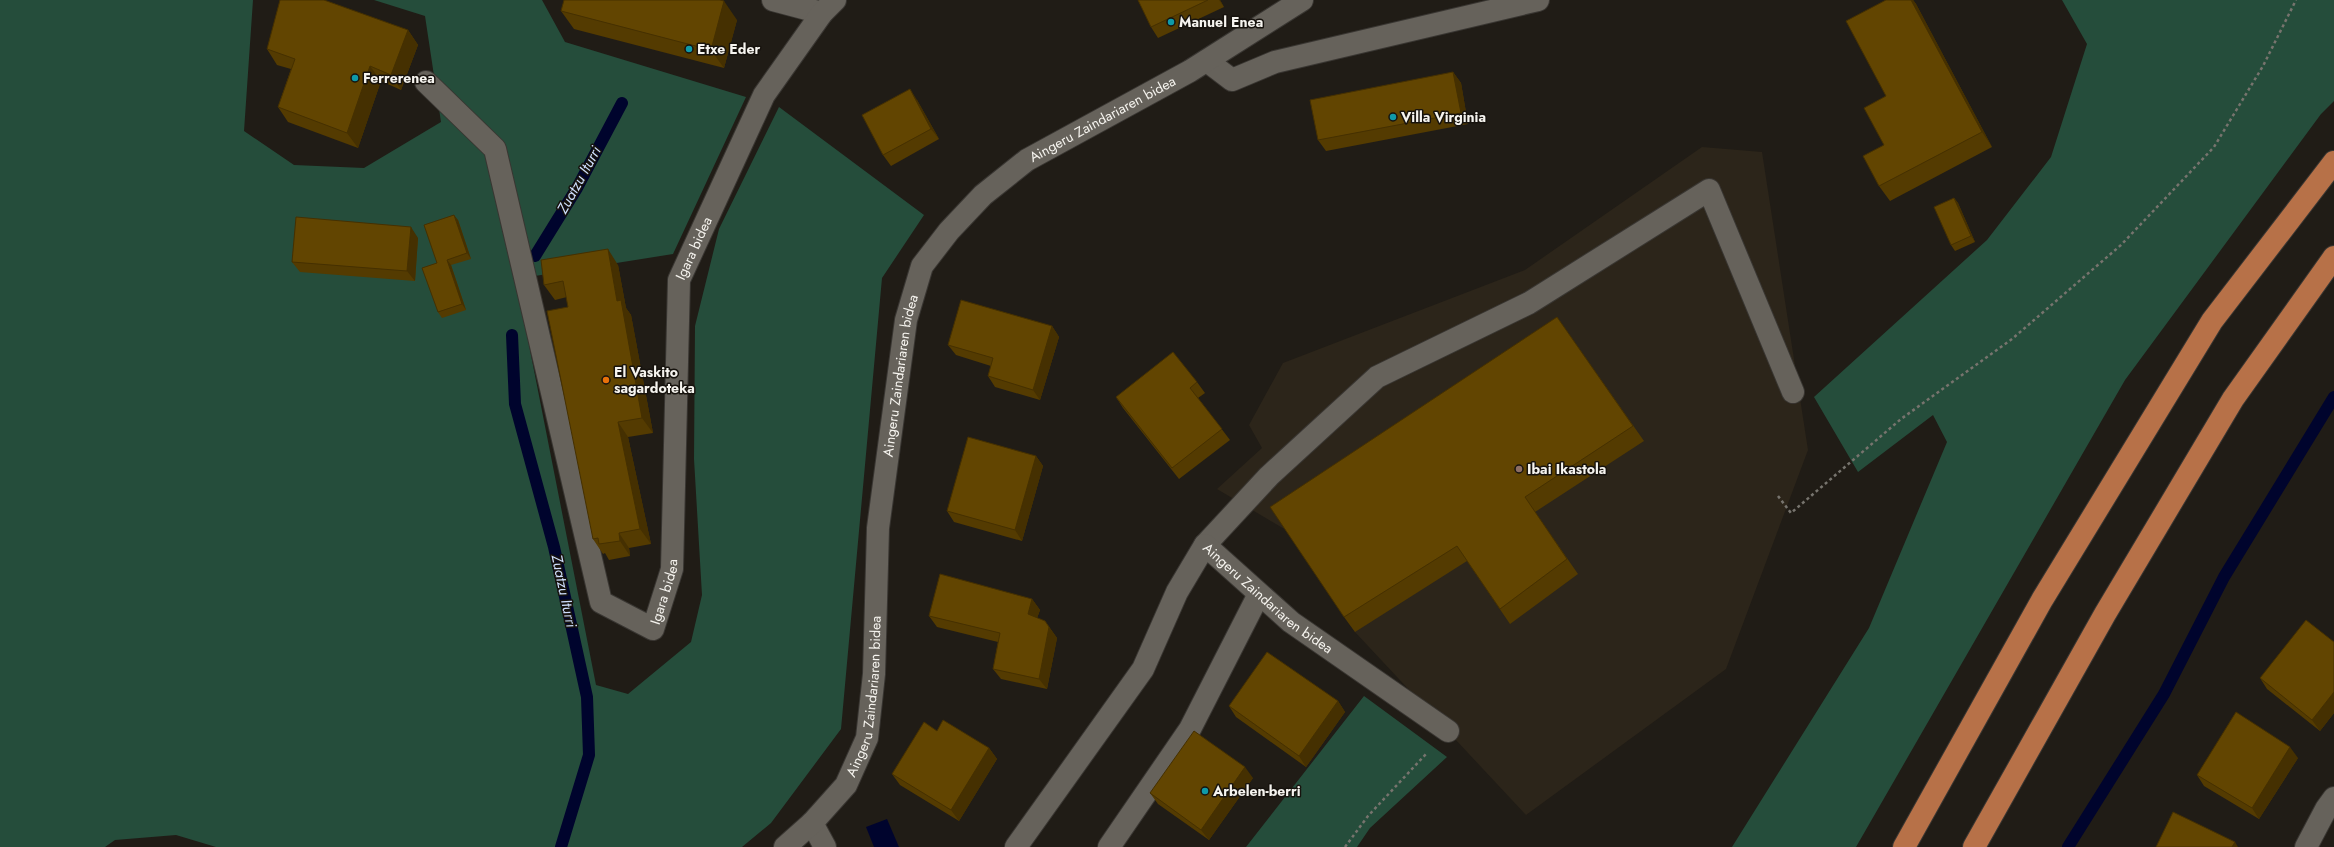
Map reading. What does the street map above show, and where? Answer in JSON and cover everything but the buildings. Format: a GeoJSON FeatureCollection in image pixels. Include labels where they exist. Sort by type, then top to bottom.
{"type":"FeatureCollection","features":[{"type":"Feature","properties":{"kind":"highway"},"geometry":{"type":"LineString","coordinates":[[1904,847],[2042,600],[2212,321],[2334,162]]}},
{"type":"Feature","properties":{"kind":"highway"},"geometry":{"type":"LineString","coordinates":[[1974,847],[2104,614],[2232,399],[2334,256]]}},
{"type":"Feature","properties":{"kind":"street"},"geometry":{"type":"LineString","coordinates":[[773,0],[829,6]]}},
{"type":"Feature","properties":{"kind":"street","name":"Aingeru Zaindariaren bidea"},"geometry":{"type":"LineString","coordinates":[[785,847],[812,823],[846,785],[867,738],[874,674],[878,528],[906,320],[922,266],[949,231],[983,195],[1028,160],[1207,61],[1302,0]]}},
{"type":"Feature","properties":{"kind":"street"},"geometry":{"type":"LineString","coordinates":[[1207,61],[1232,80],[1276,62],[1538,0]]}},
{"type":"Feature","properties":{"kind":"street","name":"Igara bidea"},"geometry":{"type":"LineString","coordinates":[[426,82],[495,149],[601,602],[653,629],[672,569],[679,280],[764,95],[829,6]]}},
{"type":"Feature","properties":{"kind":"street"},"geometry":{"type":"LineString","coordinates":[[1204,545],[1269,476],[1377,377],[1529,303],[1709,190],[1793,392]]}},
{"type":"Feature","properties":{"kind":"street","name":"Aingeru Zaindariaren bidea"},"geometry":{"type":"LineString","coordinates":[[1016,847],[1143,669],[1177,592],[1204,545],[1292,622],[1448,731]]}},
{"type":"Feature","properties":{"kind":"street"},"geometry":{"type":"LineString","coordinates":[[1109,847],[1190,729],[1259,594]]}},
{"type":"Feature","properties":{"kind":"street"},"geometry":{"type":"LineString","coordinates":[[2306,847],[2326,808],[2334,798]]}},
{"type":"Feature","properties":{"kind":"street"},"geometry":{"type":"LineString","coordinates":[[812,823],[825,847]]}},
{"type":"Feature","properties":{"kind":"path"},"geometry":{"type":"LineString","coordinates":[[1778,496],[1791,513],[1901,419],[2012,339],[2121,245],[2214,147],[2263,66],[2296,0]]}},
{"type":"Feature","properties":{"kind":"path"},"geometry":{"type":"LineString","coordinates":[[1345,847],[1368,816],[1448,731]]}},
{"type":"Feature","properties":{"kind":"shaded area","name":"Ibai Ikastola"},"geometry":{"type":"Polygon","coordinates":[[[1702,147],[1762,152],[1808,450],[1726,669],[1526,815],[1355,632],[1286,530],[1217,489],[1262,448],[1249,425],[1283,363],[1525,270],[1702,147]]]}},
{"type":"Feature","properties":{"kind":"green space"},"geometry":{"type":"Polygon","coordinates":[[[0,0],[253,0],[244,131],[294,165],[364,168],[441,122],[425,16],[374,0],[542,0],[565,42],[746,97],[673,254],[516,279],[596,685],[628,694],[691,642],[702,595],[694,459],[695,326],[719,229],[779,107],[924,215],[882,278],[841,729],[771,823],[742,847],[216,847],[176,835],[115,840],[105,847],[0,847],[0,0]]]}},
{"type":"Feature","properties":{"kind":"green space"},"geometry":{"type":"Polygon","coordinates":[[[2062,0],[2334,0],[2334,101],[2321,114],[2125,380],[1856,847],[1732,847],[1869,628],[1947,442],[1933,415],[1858,472],[1814,397],[1987,240],[2051,157],[2087,44],[2062,0]]]}},
{"type":"Feature","properties":{"kind":"green space"},"geometry":{"type":"Polygon","coordinates":[[[1364,696],[1447,757],[1370,828],[1357,847],[1246,847],[1364,696]]]}},
{"type":"Feature","properties":{"kind":"water"},"geometry":{"type":"Polygon","coordinates":[[[887,819],[899,847],[874,847],[866,827],[887,819]]]}},
{"type":"Feature","properties":{"kind":"waterway","name":"Zuatzu Iturri"},"geometry":{"type":"LineString","coordinates":[[535,256],[577,188],[622,103]]}},
{"type":"Feature","properties":{"kind":"waterway","name":"Zuatzu Iturri"},"geometry":{"type":"LineString","coordinates":[[512,335],[515,404],[554,547],[587,697],[589,755],[561,847]]}},
{"type":"Feature","properties":{"kind":"waterway"},"geometry":{"type":"LineString","coordinates":[[2068,847],[2164,694],[2224,577],[2334,397]]}},
{"type":"Feature","properties":{"kind":"place","name":"Manuel Enea"},"geometry":{"type":"Point","coordinates":[1171,22]}},
{"type":"Feature","properties":{"kind":"place","name":"Etxe Eder"},"geometry":{"type":"Point","coordinates":[689,49]}},
{"type":"Feature","properties":{"kind":"place","name":"Ferrerenea"},"geometry":{"type":"Point","coordinates":[355,78]}},
{"type":"Feature","properties":{"kind":"place","name":"Villa Virginia"},"geometry":{"type":"Point","coordinates":[1393,117]}},
{"type":"Feature","properties":{"kind":"place","name":"El Vaskito sagardoteka"},"geometry":{"type":"Point","coordinates":[606,380]}},
{"type":"Feature","properties":{"kind":"place","name":"Ibai Ikastola"},"geometry":{"type":"Point","coordinates":[1519,469]}},
{"type":"Feature","properties":{"kind":"place","name":"Arbelen-berri"},"geometry":{"type":"Point","coordinates":[1205,791]}}]}
